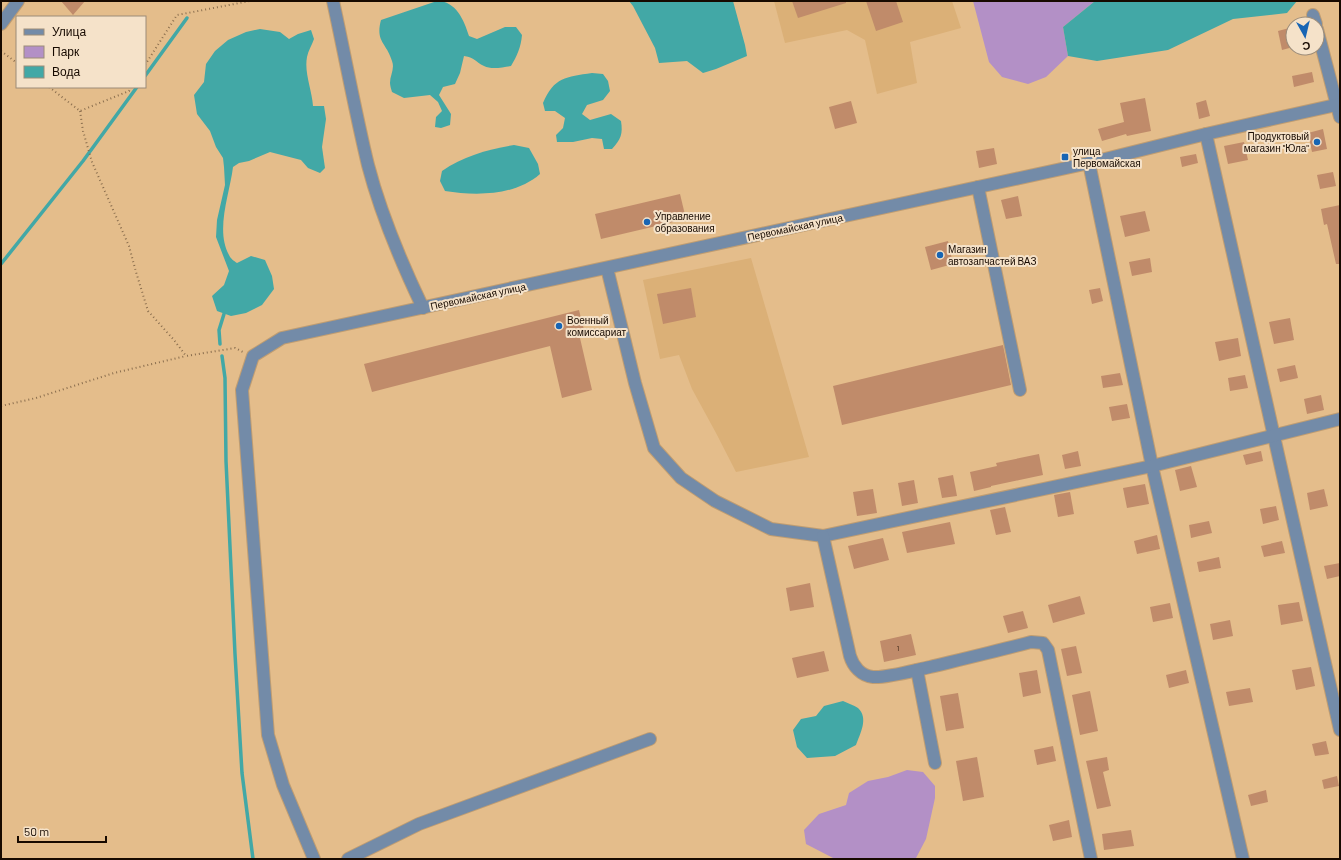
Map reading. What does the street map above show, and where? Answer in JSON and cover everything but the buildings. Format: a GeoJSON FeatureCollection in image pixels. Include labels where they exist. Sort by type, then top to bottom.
{"type":"FeatureCollection","features":[{"type":"Feature","properties":{"kind":"street"},"geometry":{"type":"LineString","coordinates":[[1,24],[18,1]]}},
{"type":"Feature","properties":{"kind":"street"},"geometry":{"type":"LineString","coordinates":[[333,1],[368,166],[398,254],[422,308]]}},
{"type":"Feature","properties":{"kind":"street"},"geometry":{"type":"LineString","coordinates":[[1325,56],[1339,104],[1340,117]]}},
{"type":"Feature","properties":{"kind":"street","name":"Первомайская улица"},"geometry":{"type":"LineString","coordinates":[[253,356],[282,338],[1089,163],[1206,134],[1339,104]]}},
{"type":"Feature","properties":{"kind":"street"},"geometry":{"type":"LineString","coordinates":[[1206,134],[1340,730]]}},
{"type":"Feature","properties":{"kind":"street"},"geometry":{"type":"LineString","coordinates":[[1089,163],[1152,466],[1243,859]]}},
{"type":"Feature","properties":{"kind":"street"},"geometry":{"type":"LineString","coordinates":[[978,187],[1020,390]]}},
{"type":"Feature","properties":{"kind":"street"},"geometry":{"type":"LineString","coordinates":[[607,268],[635,382],[654,448],[681,478],[715,501],[771,530],[823,536],[1152,466],[1340,419]]}},
{"type":"Feature","properties":{"kind":"street"},"geometry":{"type":"LineString","coordinates":[[253,356],[242,390],[268,735],[283,785],[314,859]]}},
{"type":"Feature","properties":{"kind":"street"},"geometry":{"type":"LineString","coordinates":[[823,536],[850,656],[853,664],[861,673],[872,677],[917,670],[1031,642],[1043,643],[1048,650],[1091,859]]}},
{"type":"Feature","properties":{"kind":"street"},"geometry":{"type":"LineString","coordinates":[[917,670],[935,763]]}},
{"type":"Feature","properties":{"kind":"street"},"geometry":{"type":"LineString","coordinates":[[348,859],[419,824],[650,739]]}},
{"type":"Feature","properties":{"kind":"path"},"geometry":{"type":"LineString","coordinates":[[146,63],[177,15],[250,1]]}},
{"type":"Feature","properties":{"kind":"path"},"geometry":{"type":"LineString","coordinates":[[1,51],[16,62]]}},
{"type":"Feature","properties":{"kind":"path"},"geometry":{"type":"LineString","coordinates":[[50,88],[80,111],[83,131],[90,158],[129,246],[148,311],[186,356]]}},
{"type":"Feature","properties":{"kind":"path"},"geometry":{"type":"LineString","coordinates":[[80,111],[129,91],[130,88]]}},
{"type":"Feature","properties":{"kind":"path"},"geometry":{"type":"LineString","coordinates":[[1,406],[36,398],[114,374],[186,356],[235,348],[253,356]]}},
{"type":"Feature","properties":{"kind":"shaded area"},"geometry":{"type":"Polygon","coordinates":[[[774,1],[952,1],[961,28],[910,42],[917,83],[877,94],[865,40],[847,30],[785,43],[774,1]]]}},
{"type":"Feature","properties":{"kind":"shaded area"},"geometry":{"type":"Polygon","coordinates":[[[751,258],[809,457],[736,472],[692,389],[679,355],[660,359],[643,280],[751,258]]]}},
{"type":"Feature","properties":{"kind":"green space"},"geometry":{"type":"Polygon","coordinates":[[[973,1],[1095,1],[1063,27],[1068,56],[1046,77],[1028,84],[1002,77],[989,62],[973,1]]]}},
{"type":"Feature","properties":{"kind":"green space"},"geometry":{"type":"Polygon","coordinates":[[[907,770],[923,772],[935,786],[935,798],[926,839],[916,858],[835,859],[806,844],[804,830],[819,814],[846,805],[849,793],[868,781],[888,777],[907,770]]]}},
{"type":"Feature","properties":{"kind":"water"},"geometry":{"type":"Polygon","coordinates":[[[437,1],[449,4],[458,12],[465,24],[469,36],[477,39],[505,27],[516,27],[522,35],[521,44],[511,66],[490,68],[464,56],[460,73],[455,84],[443,87],[439,95],[451,114],[450,125],[441,128],[435,127],[436,117],[442,111],[438,102],[430,95],[404,98],[392,92],[390,83],[393,64],[379,33],[381,20],[437,1]]]}},
{"type":"Feature","properties":{"kind":"water"},"geometry":{"type":"Polygon","coordinates":[[[629,1],[733,1],[747,56],[703,73],[687,61],[659,63],[655,48],[629,1]]]}},
{"type":"Feature","properties":{"kind":"water"},"geometry":{"type":"Polygon","coordinates":[[[1095,1],[1297,1],[1287,13],[1233,19],[1168,50],[1097,61],[1068,56],[1063,27],[1095,1]]]}},
{"type":"Feature","properties":{"kind":"water"},"geometry":{"type":"Polygon","coordinates":[[[260,29],[280,32],[289,39],[298,34],[311,30],[314,39],[306,63],[307,75],[313,106],[324,106],[326,119],[322,147],[325,168],[320,173],[308,168],[301,160],[270,152],[249,161],[239,163],[233,167],[223,223],[225,245],[230,257],[237,263],[251,256],[265,260],[272,276],[274,289],[262,305],[246,313],[231,316],[217,311],[212,296],[224,285],[229,271],[216,237],[217,220],[225,185],[223,158],[216,147],[210,131],[197,114],[194,95],[204,82],[206,64],[215,51],[228,40],[246,32],[260,29]]]}},
{"type":"Feature","properties":{"kind":"water"},"geometry":{"type":"Polygon","coordinates":[[[592,73],[603,74],[608,81],[610,91],[603,100],[587,105],[582,114],[590,120],[611,114],[621,121],[621,136],[612,149],[604,149],[602,139],[592,138],[573,142],[557,142],[556,135],[563,128],[565,118],[555,111],[545,111],[543,103],[547,94],[556,83],[568,77],[592,73]]]}},
{"type":"Feature","properties":{"kind":"water"},"geometry":{"type":"Polygon","coordinates":[[[514,145],[529,148],[538,164],[540,174],[519,187],[495,193],[469,194],[445,191],[440,181],[442,171],[467,157],[514,145]]]}},
{"type":"Feature","properties":{"kind":"water"},"geometry":{"type":"Polygon","coordinates":[[[843,701],[858,708],[863,716],[863,726],[856,745],[835,756],[807,758],[797,747],[793,730],[801,719],[816,716],[824,706],[843,701]]]}},
{"type":"Feature","properties":{"kind":"waterway"},"geometry":{"type":"LineString","coordinates":[[146,75],[187,18]]}},
{"type":"Feature","properties":{"kind":"waterway"},"geometry":{"type":"LineString","coordinates":[[1,264],[83,161],[136,88]]}},
{"type":"Feature","properties":{"kind":"waterway"},"geometry":{"type":"LineString","coordinates":[[220,344],[219,330],[224,314]]}},
{"type":"Feature","properties":{"kind":"waterway"},"geometry":{"type":"LineString","coordinates":[[222,356],[225,378],[226,461],[242,773],[253,859]]}},
{"type":"Feature","properties":{"kind":"place","name":"Продуктовый магазин \"Юла\""},"geometry":{"type":"Point","coordinates":[1317,142]}},
{"type":"Feature","properties":{"kind":"place","name":"улица Первомайская"},"geometry":{"type":"Point","coordinates":[1065,157]}},
{"type":"Feature","properties":{"kind":"place","name":"Управление образования"},"geometry":{"type":"Point","coordinates":[647,222]}},
{"type":"Feature","properties":{"kind":"place","name":"Магазин автозапчастей ВАЗ"},"geometry":{"type":"Point","coordinates":[940,255]}},
{"type":"Feature","properties":{"kind":"place","name":"Военный комиссариат"},"geometry":{"type":"Point","coordinates":[559,326]}}]}
